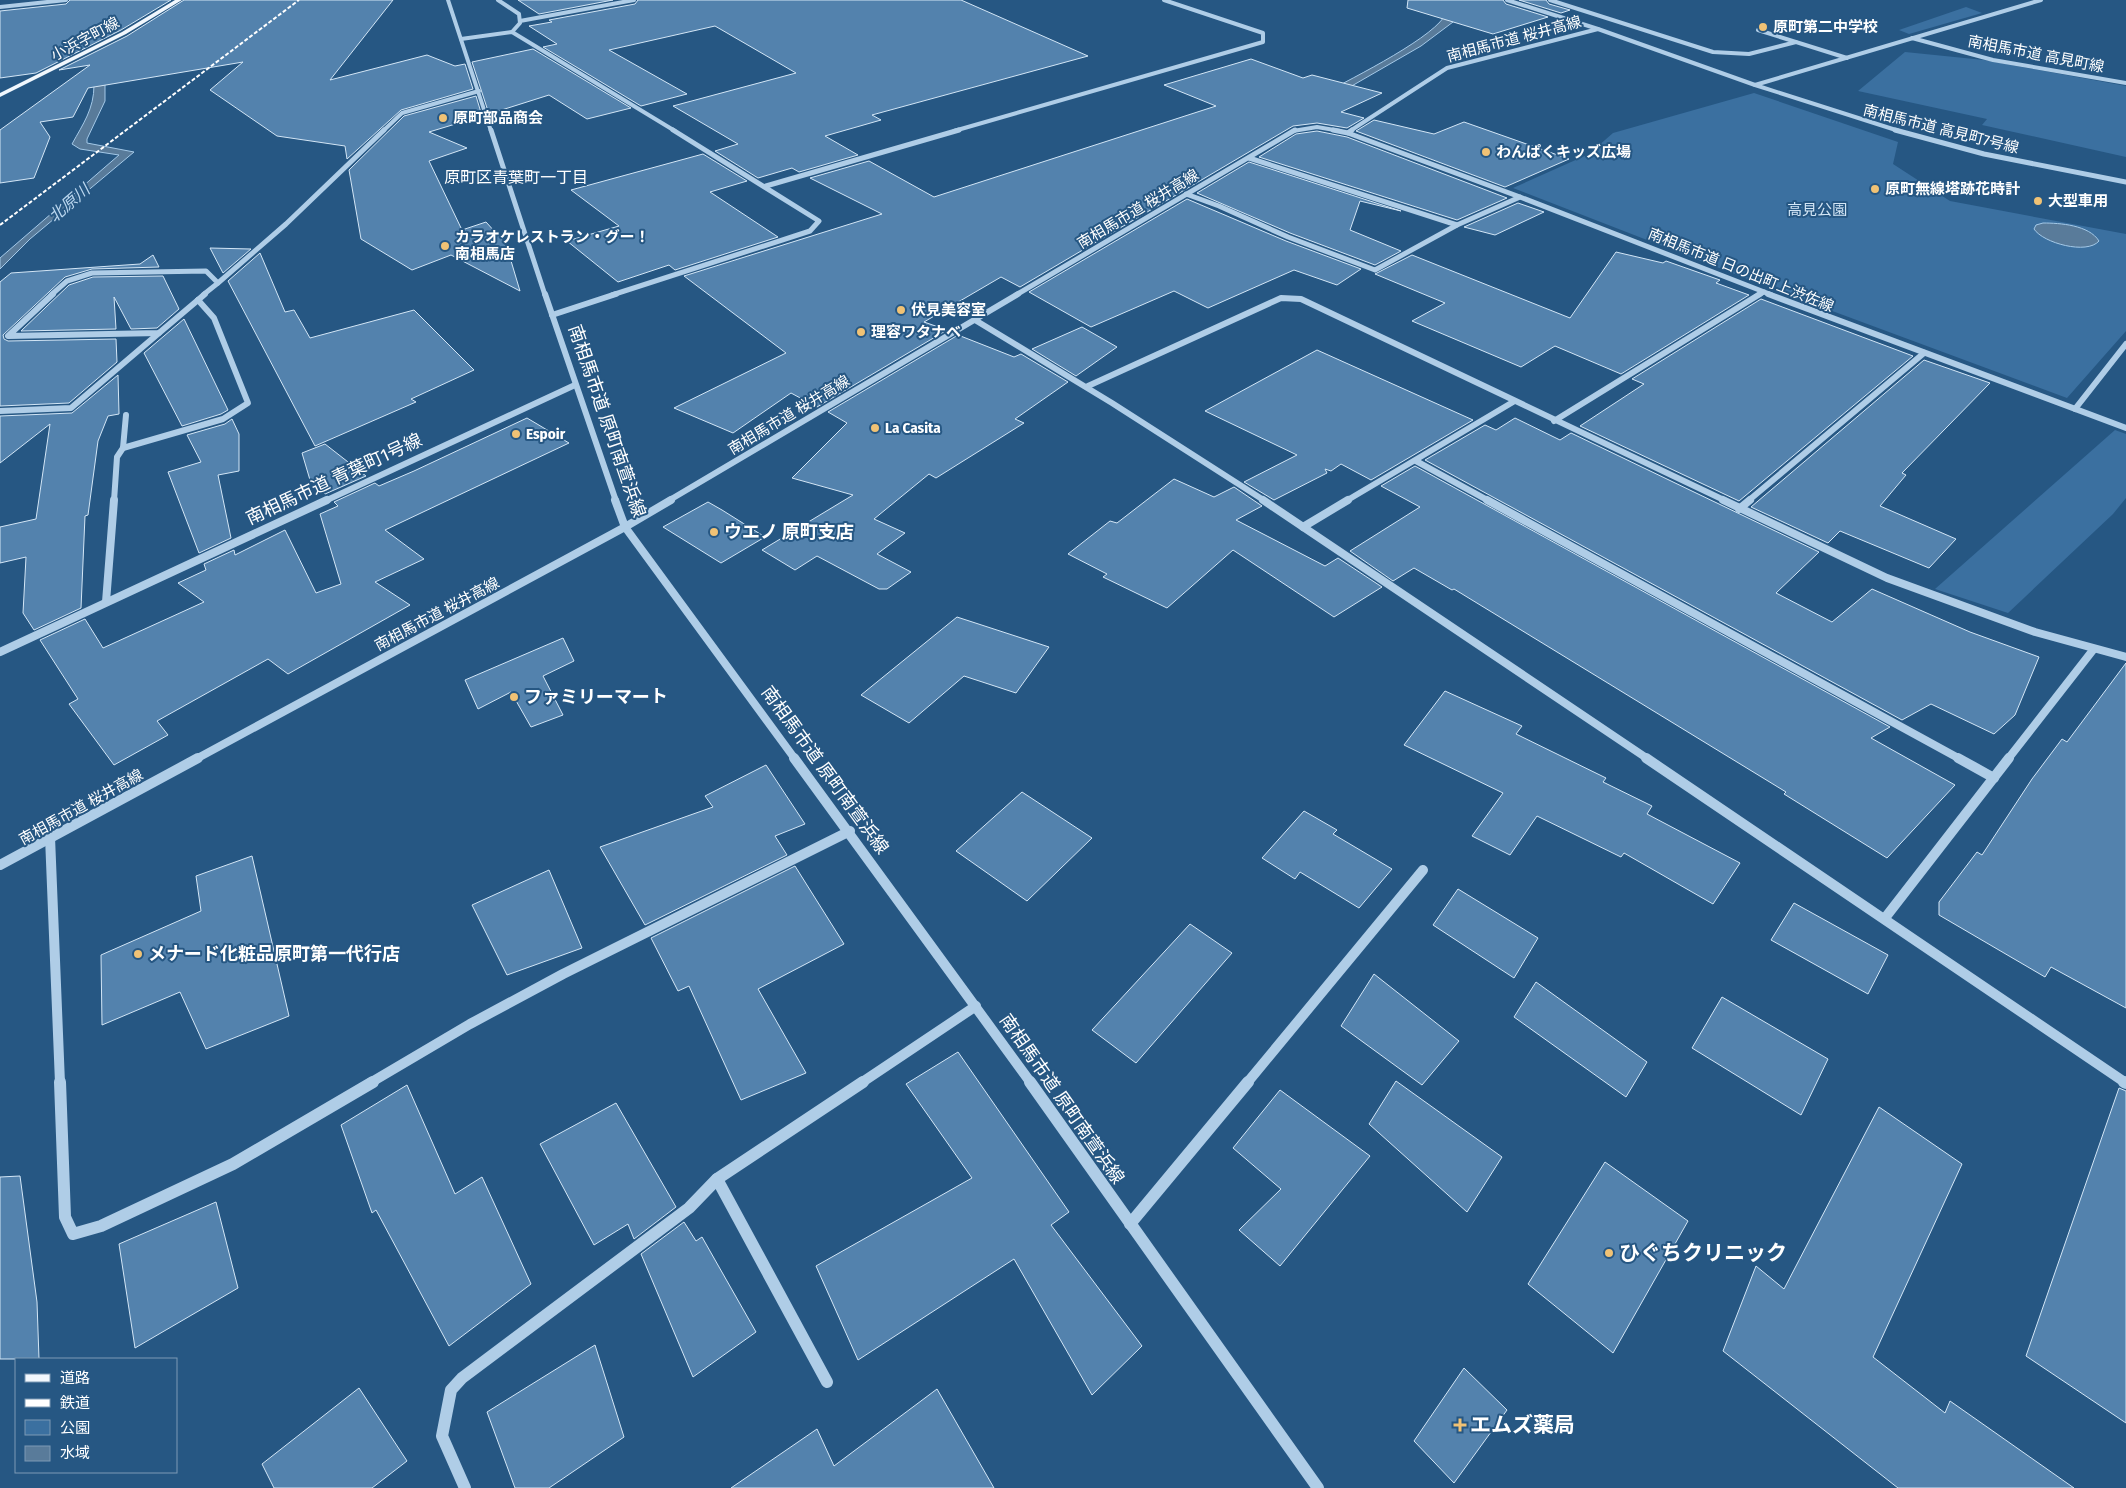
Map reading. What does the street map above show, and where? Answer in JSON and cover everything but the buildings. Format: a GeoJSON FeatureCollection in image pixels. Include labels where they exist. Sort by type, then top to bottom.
{"type":"FeatureCollection","features":[{"type":"Feature","properties":{"kind":"main road","name":"小浜字町線"},"geometry":{"type":"LineString","coordinates":[[0,95],[124,33],[179,0]]}},
{"type":"Feature","properties":{"kind":"street"},"geometry":{"type":"LineString","coordinates":[[0,7],[66,0]]}},
{"type":"Feature","properties":{"kind":"street","name":"南相馬市道 原町南萱浜線"},"geometry":{"type":"LineString","coordinates":[[448,0],[575,384],[626,527],[850,831],[976,1006],[1314,1486]]}},
{"type":"Feature","properties":{"kind":"street"},"geometry":{"type":"LineString","coordinates":[[498,0],[519,14],[520,21]]}},
{"type":"Feature","properties":{"kind":"street"},"geometry":{"type":"LineString","coordinates":[[512,32],[520,21],[634,0]]}},
{"type":"Feature","properties":{"kind":"street"},"geometry":{"type":"LineString","coordinates":[[766,186],[1264,42],[1262,33],[1164,0]]}},
{"type":"Feature","properties":{"kind":"street","name":"南相馬市道 高見町7号線"},"geometry":{"type":"LineString","coordinates":[[1507,0],[1598,29],[1848,118],[1930,142],[2048,168],[2126,182]]}},
{"type":"Feature","properties":{"kind":"street"},"geometry":{"type":"LineString","coordinates":[[1550,0],[1713,52],[1750,54],[1796,42]]}},
{"type":"Feature","properties":{"kind":"street"},"geometry":{"type":"LineString","coordinates":[[1755,85],[2041,0]]}},
{"type":"Feature","properties":{"kind":"street","name":"南相馬市道 桜井高線"},"geometry":{"type":"LineString","coordinates":[[0,865],[626,527],[1295,130],[1316,128],[1348,133],[1447,68],[1598,29]]}},
{"type":"Feature","properties":{"kind":"street"},"geometry":{"type":"LineString","coordinates":[[1758,30],[1847,58]]}},
{"type":"Feature","properties":{"kind":"street"},"geometry":{"type":"LineString","coordinates":[[461,39],[512,32],[766,186],[819,221],[810,231],[552,315]]}},
{"type":"Feature","properties":{"kind":"street","name":"南相馬市道 高見町線"},"geometry":{"type":"LineString","coordinates":[[1912,38],[1993,60],[2126,83]]}},
{"type":"Feature","properties":{"kind":"street"},"geometry":{"type":"LineString","coordinates":[[0,411],[71,408],[286,224],[402,113],[479,91]]}},
{"type":"Feature","properties":{"kind":"street","name":"南相馬市道 日の出町上渋佐線"},"geometry":{"type":"LineString","coordinates":[[1348,133],[2126,428]]}},
{"type":"Feature","properties":{"kind":"street"},"geometry":{"type":"LineString","coordinates":[[1249,158],[1458,225]]}},
{"type":"Feature","properties":{"kind":"street"},"geometry":{"type":"LineString","coordinates":[[1186,194],[1219,206],[1288,238],[1375,270],[1458,225],[1520,197]]}},
{"type":"Feature","properties":{"kind":"street"},"geometry":{"type":"LineString","coordinates":[[159,333],[8,336],[67,281],[92,273],[206,271],[218,283]]}},
{"type":"Feature","properties":{"kind":"street"},"geometry":{"type":"LineString","coordinates":[[1554,421],[1764,292]]}},
{"type":"Feature","properties":{"kind":"street"},"geometry":{"type":"LineString","coordinates":[[1088,386],[1281,298],[1301,299],[1887,578],[1985,615],[2093,650],[2126,657]]}},
{"type":"Feature","properties":{"kind":"street"},"geometry":{"type":"LineString","coordinates":[[123,448],[223,419],[248,403],[214,318],[198,300]]}},
{"type":"Feature","properties":{"kind":"street"},"geometry":{"type":"LineString","coordinates":[[975,320],[1088,386],[1303,527],[1885,918],[2126,1083]]}},
{"type":"Feature","properties":{"kind":"street"},"geometry":{"type":"LineString","coordinates":[[2075,409],[2126,344]]}},
{"type":"Feature","properties":{"kind":"street"},"geometry":{"type":"LineString","coordinates":[[1739,509],[1924,353]]}},
{"type":"Feature","properties":{"kind":"street","name":"南相馬市道 青葉町1号線"},"geometry":{"type":"LineString","coordinates":[[0,652],[575,384]]}},
{"type":"Feature","properties":{"kind":"street"},"geometry":{"type":"LineString","coordinates":[[1303,527],[1514,402]]}},
{"type":"Feature","properties":{"kind":"street"},"geometry":{"type":"LineString","coordinates":[[106,602],[117,457],[123,448],[126,415]]}},
{"type":"Feature","properties":{"kind":"street"},"geometry":{"type":"LineString","coordinates":[[1416,461],[1994,778]]}},
{"type":"Feature","properties":{"kind":"street"},"geometry":{"type":"LineString","coordinates":[[1885,918],[2093,650]]}},
{"type":"Feature","properties":{"kind":"street"},"geometry":{"type":"LineString","coordinates":[[50,838],[65,1217],[72,1234],[101,1226],[233,1164],[470,1024],[563,974],[850,831]]}},
{"type":"Feature","properties":{"kind":"street"},"geometry":{"type":"LineString","coordinates":[[1130,1224],[1423,870]]}},
{"type":"Feature","properties":{"kind":"street"},"geometry":{"type":"LineString","coordinates":[[465,1488],[442,1436],[451,1390],[462,1378],[689,1208],[717,1179],[976,1006]]}},
{"type":"Feature","properties":{"kind":"street"},"geometry":{"type":"LineString","coordinates":[[717,1179],[827,1382]]}},
{"type":"Feature","properties":{"kind":"green space"},"geometry":{"type":"Polygon","coordinates":[[[1966,7],[1982,13],[1909,34],[1899,30],[1966,7]]]}},
{"type":"Feature","properties":{"kind":"green space"},"geometry":{"type":"Polygon","coordinates":[[[1905,52],[1984,60],[2126,86],[2126,157],[1982,125],[1987,119],[1858,91],[1905,52]]]}},
{"type":"Feature","properties":{"kind":"green space","name":"高見公園"},"geometry":{"type":"Polygon","coordinates":[[[1754,93],[1898,142],[1893,164],[1950,201],[2126,234],[2126,331],[2067,398],[1781,292],[1513,188],[1589,154],[1613,133],[1754,93]]]}},
{"type":"Feature","properties":{"kind":"green space"},"geometry":{"type":"Polygon","coordinates":[[[2115,430],[2126,434],[2126,498],[2113,514],[2008,613],[1935,589],[2115,430]]]}},
{"type":"Feature","properties":{"kind":"water"},"geometry":{"type":"Polygon","coordinates":[[[1444,17],[1453,22],[1421,46],[1317,106],[1313,99],[1403,50],[1435,27],[1444,17]]]}},
{"type":"Feature","properties":{"kind":"water","name":"北原川"},"geometry":{"type":"Polygon","coordinates":[[[105,84],[105,101],[87,139],[87,143],[134,152],[30,239],[0,269],[0,258],[119,155],[80,149],[72,144],[90,109],[94,85],[105,84]]]}},
{"type":"Feature","properties":{"kind":"water"},"geometry":{"type":"Polygon","coordinates":[[[2043,223],[2066,224],[2081,228],[2088,231],[2099,241],[2085,247],[2065,246],[2055,243],[2046,239],[2034,229],[2036,225],[2043,223]]]}},
{"type":"Feature","properties":{"kind":"railway"},"geometry":{"type":"LineString","coordinates":[[0,225],[299,0]]}},
{"type":"Feature","properties":{"kind":"place","name":"原町第二中学校"},"geometry":{"type":"Point","coordinates":[1763,27]}},
{"type":"Feature","properties":{"kind":"place","name":"原町部品商会"},"geometry":{"type":"Point","coordinates":[443,118]}},
{"type":"Feature","properties":{"kind":"place","name":"わんぱくキッズ広場"},"geometry":{"type":"Point","coordinates":[1486,152]}},
{"type":"Feature","properties":{"kind":"place","name":"原町無線塔跡花時計"},"geometry":{"type":"Point","coordinates":[1875,189]}},
{"type":"Feature","properties":{"kind":"place","name":"大型車用"},"geometry":{"type":"Point","coordinates":[2038,201]}},
{"type":"Feature","properties":{"kind":"place","name":"カラオケレストラン・グー！ 南相馬店"},"geometry":{"type":"Point","coordinates":[445,246]}},
{"type":"Feature","properties":{"kind":"place","name":"伏見美容室"},"geometry":{"type":"Point","coordinates":[901,310]}},
{"type":"Feature","properties":{"kind":"place","name":"理容ワタナベ"},"geometry":{"type":"Point","coordinates":[861,332]}},
{"type":"Feature","properties":{"kind":"place","name":"La Casita"},"geometry":{"type":"Point","coordinates":[875,428]}},
{"type":"Feature","properties":{"kind":"place","name":"Espoir"},"geometry":{"type":"Point","coordinates":[516,434]}},
{"type":"Feature","properties":{"kind":"place","name":"ウエノ 原町支店"},"geometry":{"type":"Point","coordinates":[714,532]}},
{"type":"Feature","properties":{"kind":"place","name":"ファミリーマート"},"geometry":{"type":"Point","coordinates":[514,697]}},
{"type":"Feature","properties":{"kind":"place","name":"メナード化粧品原町第一代行店"},"geometry":{"type":"Point","coordinates":[138,954]}},
{"type":"Feature","properties":{"kind":"place","name":"ひぐちクリニック"},"geometry":{"type":"Point","coordinates":[1609,1253]}},
{"type":"Feature","properties":{"kind":"place","name":"エムズ薬局"},"geometry":{"type":"Point","coordinates":[1460,1425]}},
{"type":"Feature","properties":{"kind":"district","name":"原町区青葉町一丁目"},"geometry":{"type":"Point","coordinates":[516,177]}}]}
